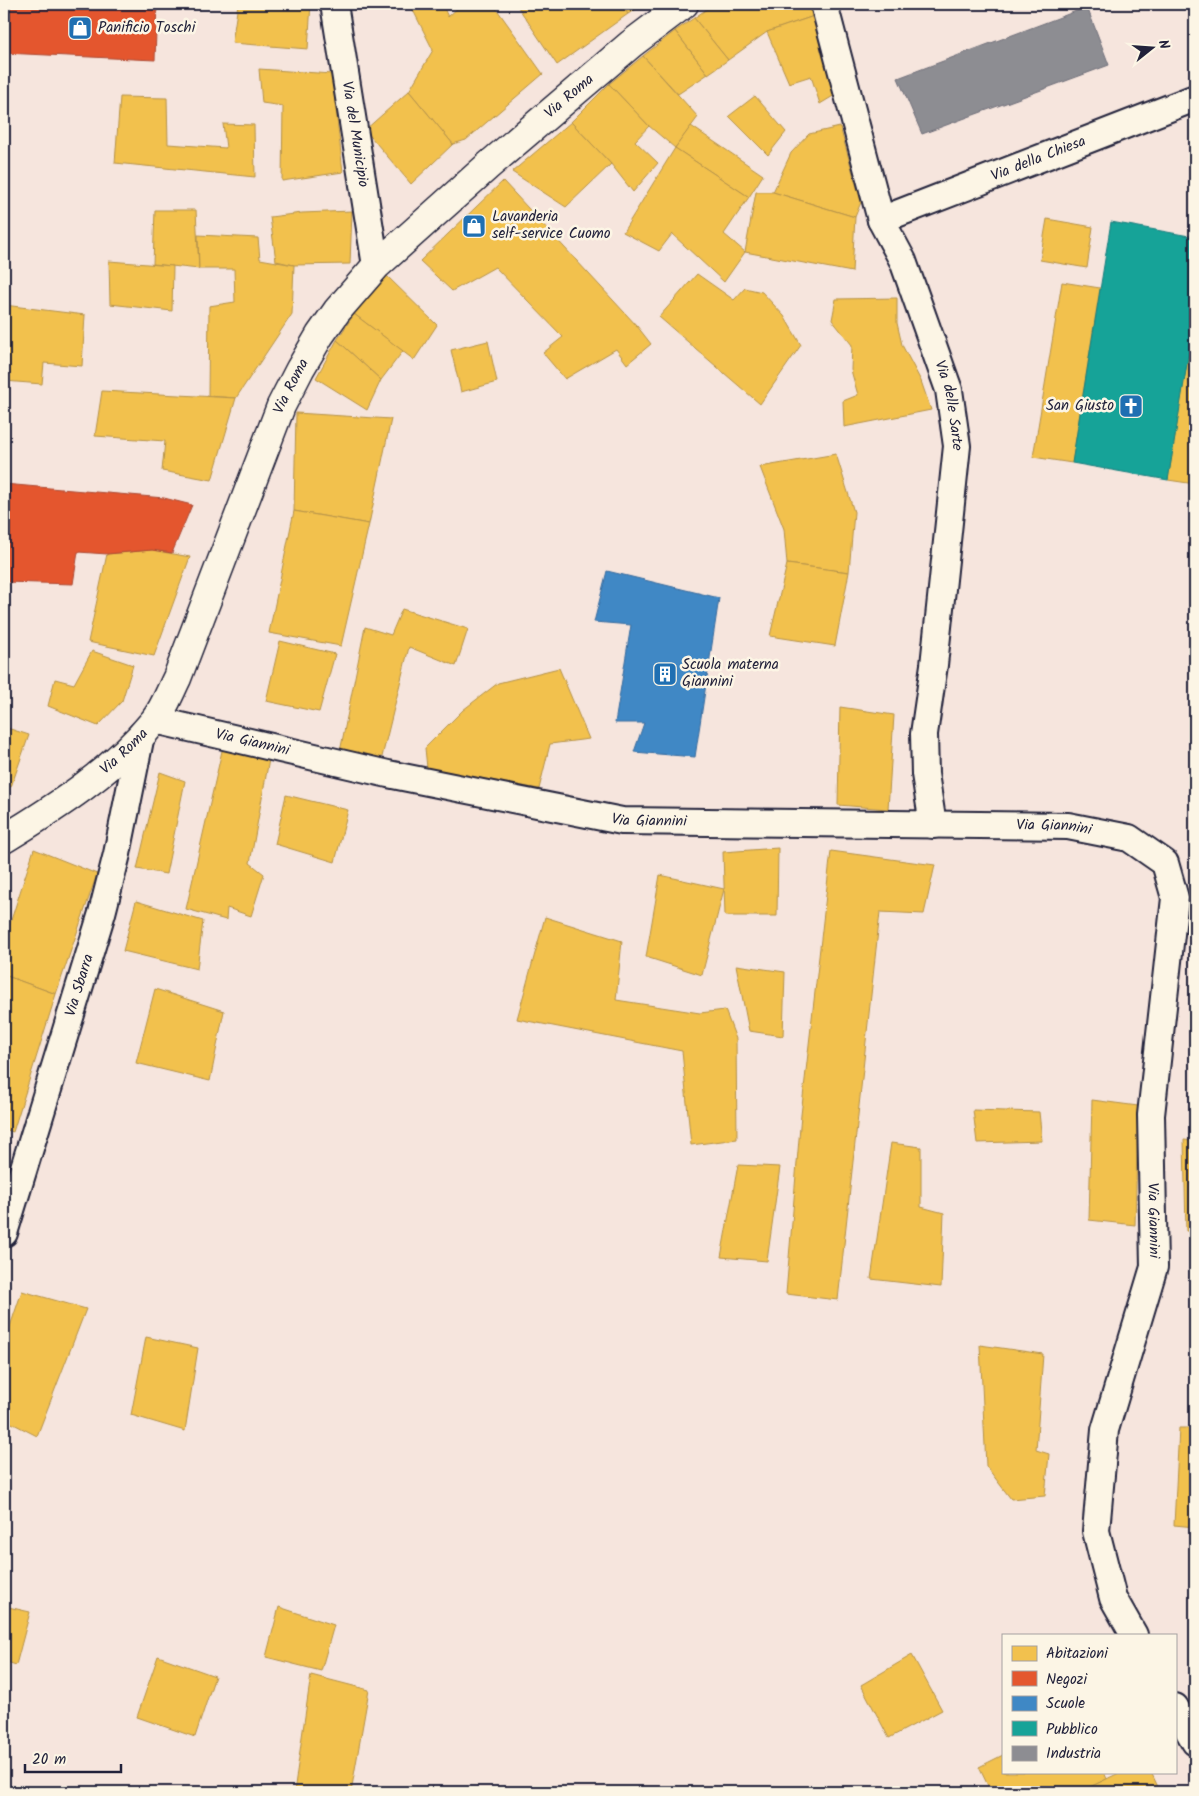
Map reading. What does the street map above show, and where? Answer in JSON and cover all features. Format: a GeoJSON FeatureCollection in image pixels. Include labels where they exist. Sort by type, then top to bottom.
{"type":"FeatureCollection","features":[{"type":"Feature","properties":{"kind":"street","name":"Via del Municipio"},"geometry":{"type":"LineString","coordinates":[[334,4],[376,266]]}},
{"type":"Feature","properties":{"kind":"street","name":"Via Roma"},"geometry":{"type":"LineString","coordinates":[[4,839],[55,807],[97,776],[148,727],[177,678],[272,428],[292,384],[337,311],[376,266],[579,88],[631,44],[684,4]]}},
{"type":"Feature","properties":{"kind":"street","name":"Via delle Sarte"},"geometry":{"type":"LineString","coordinates":[[824,4],[881,220],[903,261],[949,390],[958,446],[936,646],[924,734],[925,774],[933,825]]}},
{"type":"Feature","properties":{"kind":"street","name":"Via della Chiesa"},"geometry":{"type":"LineString","coordinates":[[881,220],[1195,98]]}},
{"type":"Feature","properties":{"kind":"street","name":"Via Giannini"},"geometry":{"type":"LineString","coordinates":[[148,727],[622,821],[1068,826],[1129,838],[1165,863],[1175,898],[1151,1115],[1154,1267],[1105,1430],[1096,1531],[1113,1598],[1133,1634]]}},
{"type":"Feature","properties":{"kind":"street","name":"Via Sbarra"},"geometry":{"type":"LineString","coordinates":[[4,1233],[102,913],[148,727]]}},
{"type":"Feature","properties":{"kind":"street"},"geometry":{"type":"LineString","coordinates":[[1176,1709],[1195,1742]]}},
{"type":"Feature","properties":{"kind":"building: Abitazioni"},"geometry":{"type":"Polygon","coordinates":[[[238,4],[311,4],[308,49],[232,43],[238,4]]]}},
{"type":"Feature","properties":{"kind":"building: Abitazioni"},"geometry":{"type":"Polygon","coordinates":[[[410,4],[442,4],[448,17],[462,4],[493,4],[543,74],[466,140],[453,144],[409,91],[433,50],[410,4]]]}},
{"type":"Feature","properties":{"kind":"building: Abitazioni"},"geometry":{"type":"Polygon","coordinates":[[[516,4],[621,4],[628,14],[557,65],[516,4]]]}},
{"type":"Feature","properties":{"kind":"building: Abitazioni"},"geometry":{"type":"Polygon","coordinates":[[[621,4],[644,4],[628,14],[621,4]]]}},
{"type":"Feature","properties":{"kind":"building: Abitazioni"},"geometry":{"type":"Polygon","coordinates":[[[714,4],[811,4],[814,16],[767,32],[728,60],[694,18],[714,4]]]}},
{"type":"Feature","properties":{"kind":"building: Abitazioni"},"geometry":{"type":"Polygon","coordinates":[[[814,16],[835,95],[820,104],[811,76],[789,83],[767,32],[814,16]]]}},
{"type":"Feature","properties":{"kind":"building: Abitazioni"},"geometry":{"type":"Polygon","coordinates":[[[694,18],[728,60],[708,74],[675,31],[694,18]]]}},
{"type":"Feature","properties":{"kind":"building: Abitazioni"},"geometry":{"type":"Polygon","coordinates":[[[675,31],[708,74],[678,94],[643,56],[675,31]]]}},
{"type":"Feature","properties":{"kind":"building: Abitazioni"},"geometry":{"type":"Polygon","coordinates":[[[643,56],[698,117],[675,148],[649,126],[609,84],[643,56]]]}},
{"type":"Feature","properties":{"kind":"building: Abitazioni"},"geometry":{"type":"Polygon","coordinates":[[[259,69],[332,74],[343,172],[282,181],[283,106],[262,103],[259,69]]]}},
{"type":"Feature","properties":{"kind":"building: Abitazioni"},"geometry":{"type":"Polygon","coordinates":[[[609,84],[649,126],[635,141],[658,163],[633,192],[611,164],[571,122],[609,84]]]}},
{"type":"Feature","properties":{"kind":"building: Abitazioni"},"geometry":{"type":"Polygon","coordinates":[[[409,91],[453,144],[411,184],[365,130],[409,91]]]}},
{"type":"Feature","properties":{"kind":"building: Abitazioni"},"geometry":{"type":"Polygon","coordinates":[[[755,96],[786,132],[768,155],[729,116],[755,96]]]}},
{"type":"Feature","properties":{"kind":"building: Abitazioni"},"geometry":{"type":"Polygon","coordinates":[[[120,97],[167,98],[168,144],[226,148],[223,124],[254,125],[255,177],[115,163],[120,97]]]}},
{"type":"Feature","properties":{"kind":"building: Abitazioni"},"geometry":{"type":"Polygon","coordinates":[[[571,122],[611,164],[566,207],[512,172],[571,122]]]}},
{"type":"Feature","properties":{"kind":"building: Abitazioni"},"geometry":{"type":"Polygon","coordinates":[[[691,126],[763,175],[749,197],[675,148],[691,126]]]}},
{"type":"Feature","properties":{"kind":"building: Abitazioni"},"geometry":{"type":"Polygon","coordinates":[[[840,127],[861,202],[855,217],[773,192],[791,153],[809,134],[840,127]]]}},
{"type":"Feature","properties":{"kind":"building: Abitazioni"},"geometry":{"type":"Polygon","coordinates":[[[675,148],[749,197],[724,234],[745,252],[724,282],[672,234],[659,251],[623,232],[675,148]]]}},
{"type":"Feature","properties":{"kind":"building: Abitazioni"},"geometry":{"type":"Polygon","coordinates":[[[503,181],[637,326],[651,344],[627,364],[616,349],[565,379],[543,353],[563,337],[495,267],[452,291],[420,261],[503,181]]]}},
{"type":"Feature","properties":{"kind":"building: Abitazioni"},"geometry":{"type":"Polygon","coordinates":[[[756,192],[773,192],[855,217],[852,272],[745,252],[756,192]]]}},
{"type":"Feature","properties":{"kind":"building: Abitazioni"},"geometry":{"type":"Polygon","coordinates":[[[155,210],[196,210],[199,269],[153,264],[155,210]]]}},
{"type":"Feature","properties":{"kind":"building: Abitazioni"},"geometry":{"type":"Polygon","coordinates":[[[352,211],[350,264],[294,265],[276,261],[270,217],[302,213],[352,211]]]}},
{"type":"Feature","properties":{"kind":"building: Abitazioni"},"geometry":{"type":"Polygon","coordinates":[[[1047,219],[1093,227],[1087,268],[1040,260],[1047,219]]]}},
{"type":"Feature","properties":{"kind":"building: Abitazioni"},"geometry":{"type":"Polygon","coordinates":[[[198,235],[258,238],[260,259],[294,265],[292,314],[236,398],[208,396],[209,306],[235,302],[234,269],[199,269],[198,235]]]}},
{"type":"Feature","properties":{"kind":"building: Abitazioni"},"geometry":{"type":"Polygon","coordinates":[[[109,261],[173,266],[172,311],[110,304],[109,261]]]}},
{"type":"Feature","properties":{"kind":"building: Abitazioni"},"geometry":{"type":"Polygon","coordinates":[[[697,274],[734,300],[745,288],[762,292],[784,316],[801,345],[760,404],[659,317],[697,274]]]}},
{"type":"Feature","properties":{"kind":"building: Abitazioni"},"geometry":{"type":"Polygon","coordinates":[[[387,276],[437,325],[414,360],[354,314],[387,276]]]}},
{"type":"Feature","properties":{"kind":"building: Abitazioni"},"geometry":{"type":"Polygon","coordinates":[[[1062,282],[1100,288],[1072,463],[1033,457],[1062,282]]]}},
{"type":"Feature","properties":{"kind":"building: Abitazioni"},"geometry":{"type":"Polygon","coordinates":[[[897,298],[897,323],[902,345],[921,381],[931,410],[844,427],[843,401],[858,395],[851,370],[852,345],[832,320],[836,299],[897,298]]]}},
{"type":"Feature","properties":{"kind":"building: Abitazioni"},"geometry":{"type":"Polygon","coordinates":[[[4,305],[85,315],[82,366],[44,363],[42,384],[4,381],[4,305]]]}},
{"type":"Feature","properties":{"kind":"building: Abitazioni"},"geometry":{"type":"Polygon","coordinates":[[[354,314],[403,351],[381,380],[337,340],[354,314]]]}},
{"type":"Feature","properties":{"kind":"building: Abitazioni"},"geometry":{"type":"Polygon","coordinates":[[[337,340],[381,380],[367,410],[316,378],[337,340]]]}},
{"type":"Feature","properties":{"kind":"building: Abitazioni"},"geometry":{"type":"Polygon","coordinates":[[[488,341],[497,382],[461,392],[451,350],[488,341]]]}},
{"type":"Feature","properties":{"kind":"building: Abitazioni"},"geometry":{"type":"Polygon","coordinates":[[[1189,349],[1195,350],[1195,484],[1168,480],[1189,349]]]}},
{"type":"Feature","properties":{"kind":"building: Abitazioni"},"geometry":{"type":"Polygon","coordinates":[[[102,391],[236,398],[212,480],[162,471],[165,441],[95,436],[102,391]]]}},
{"type":"Feature","properties":{"kind":"building: Abitazioni"},"geometry":{"type":"Polygon","coordinates":[[[296,413],[391,419],[369,524],[294,511],[296,413]]]}},
{"type":"Feature","properties":{"kind":"building: Abitazioni"},"geometry":{"type":"Polygon","coordinates":[[[836,454],[854,512],[849,572],[787,564],[784,529],[760,467],[836,454]]]}},
{"type":"Feature","properties":{"kind":"building: Abitazioni"},"geometry":{"type":"Polygon","coordinates":[[[294,511],[369,524],[341,646],[269,633],[294,511]]]}},
{"type":"Feature","properties":{"kind":"building: Abitazioni"},"geometry":{"type":"Polygon","coordinates":[[[152,550],[190,557],[154,656],[88,642],[107,554],[152,550]]]}},
{"type":"Feature","properties":{"kind":"building: Abitazioni"},"geometry":{"type":"Polygon","coordinates":[[[787,564],[849,572],[835,646],[770,636],[787,564]]]}},
{"type":"Feature","properties":{"kind":"building: Abitazioni"},"geometry":{"type":"Polygon","coordinates":[[[402,609],[468,629],[456,666],[409,647],[381,761],[340,752],[365,627],[391,635],[402,609]]]}},
{"type":"Feature","properties":{"kind":"building: Abitazioni"},"geometry":{"type":"Polygon","coordinates":[[[280,641],[335,654],[319,712],[266,701],[280,641]]]}},
{"type":"Feature","properties":{"kind":"building: Abitazioni"},"geometry":{"type":"Polygon","coordinates":[[[92,651],[133,665],[122,701],[98,726],[48,706],[55,679],[74,684],[92,651]]]}},
{"type":"Feature","properties":{"kind":"building: Abitazioni"},"geometry":{"type":"Polygon","coordinates":[[[559,668],[589,739],[550,744],[539,789],[427,768],[425,748],[463,710],[498,683],[559,668]]]}},
{"type":"Feature","properties":{"kind":"building: Abitazioni"},"geometry":{"type":"Polygon","coordinates":[[[840,707],[894,715],[888,809],[838,805],[840,707]]]}},
{"type":"Feature","properties":{"kind":"building: Abitazioni"},"geometry":{"type":"Polygon","coordinates":[[[4,727],[29,735],[11,787],[4,786],[4,727]]]}},
{"type":"Feature","properties":{"kind":"building: Abitazioni"},"geometry":{"type":"Polygon","coordinates":[[[224,742],[270,754],[250,863],[264,874],[251,916],[227,908],[226,920],[186,909],[224,742]]]}},
{"type":"Feature","properties":{"kind":"building: Abitazioni"},"geometry":{"type":"Polygon","coordinates":[[[160,772],[185,781],[166,874],[137,869],[160,772]]]}},
{"type":"Feature","properties":{"kind":"building: Abitazioni"},"geometry":{"type":"Polygon","coordinates":[[[286,795],[348,810],[335,862],[275,844],[286,795]]]}},
{"type":"Feature","properties":{"kind":"building: Abitazioni"},"geometry":{"type":"Polygon","coordinates":[[[778,848],[777,916],[725,916],[723,852],[778,848]]]}},
{"type":"Feature","properties":{"kind":"building: Abitazioni"},"geometry":{"type":"Polygon","coordinates":[[[34,849],[97,874],[56,994],[4,975],[4,942],[34,849]]]}},
{"type":"Feature","properties":{"kind":"building: Abitazioni"},"geometry":{"type":"Polygon","coordinates":[[[831,851],[935,865],[924,914],[880,912],[838,1300],[786,1294],[801,1115],[831,851]]]}},
{"type":"Feature","properties":{"kind":"building: Abitazioni"},"geometry":{"type":"Polygon","coordinates":[[[660,875],[724,889],[702,975],[646,957],[660,875]]]}},
{"type":"Feature","properties":{"kind":"building: Abitazioni"},"geometry":{"type":"Polygon","coordinates":[[[136,901],[203,921],[197,969],[123,951],[136,901]]]}},
{"type":"Feature","properties":{"kind":"building: Abitazioni"},"geometry":{"type":"Polygon","coordinates":[[[545,917],[622,941],[616,1000],[700,1013],[725,1010],[736,1039],[737,1139],[691,1145],[682,1051],[517,1019],[545,917]]]}},
{"type":"Feature","properties":{"kind":"building: Abitazioni"},"geometry":{"type":"Polygon","coordinates":[[[736,965],[785,972],[783,1036],[749,1031],[736,965]]]}},
{"type":"Feature","properties":{"kind":"building: Abitazioni"},"geometry":{"type":"Polygon","coordinates":[[[4,975],[56,994],[13,1132],[4,1129],[4,975]]]}},
{"type":"Feature","properties":{"kind":"building: Abitazioni"},"geometry":{"type":"Polygon","coordinates":[[[155,989],[224,1011],[210,1081],[136,1063],[155,989]]]}},
{"type":"Feature","properties":{"kind":"building: Abitazioni"},"geometry":{"type":"Polygon","coordinates":[[[1092,1100],[1138,1106],[1135,1225],[1089,1220],[1092,1100]]]}},
{"type":"Feature","properties":{"kind":"building: Abitazioni"},"geometry":{"type":"Polygon","coordinates":[[[973,1110],[1039,1112],[1042,1141],[977,1143],[973,1110]]]}},
{"type":"Feature","properties":{"kind":"building: Abitazioni"},"geometry":{"type":"Polygon","coordinates":[[[1184,1140],[1195,1141],[1195,1231],[1186,1231],[1184,1140]]]}},
{"type":"Feature","properties":{"kind":"building: Abitazioni"},"geometry":{"type":"Polygon","coordinates":[[[891,1143],[921,1147],[921,1207],[944,1213],[941,1287],[871,1279],[891,1143]]]}},
{"type":"Feature","properties":{"kind":"building: Abitazioni"},"geometry":{"type":"Polygon","coordinates":[[[738,1165],[780,1167],[767,1261],[721,1257],[738,1165]]]}},
{"type":"Feature","properties":{"kind":"building: Abitazioni"},"geometry":{"type":"Polygon","coordinates":[[[22,1291],[86,1309],[37,1436],[4,1419],[4,1344],[22,1291]]]}},
{"type":"Feature","properties":{"kind":"building: Abitazioni"},"geometry":{"type":"Polygon","coordinates":[[[146,1337],[198,1348],[185,1431],[131,1415],[146,1337]]]}},
{"type":"Feature","properties":{"kind":"building: Abitazioni"},"geometry":{"type":"Polygon","coordinates":[[[980,1345],[1043,1354],[1036,1450],[1049,1454],[1045,1496],[1011,1499],[986,1466],[980,1345]]]}},
{"type":"Feature","properties":{"kind":"building: Abitazioni"},"geometry":{"type":"Polygon","coordinates":[[[1179,1428],[1195,1428],[1195,1527],[1174,1525],[1179,1428]]]}},
{"type":"Feature","properties":{"kind":"building: Abitazioni"},"geometry":{"type":"Polygon","coordinates":[[[4,1606],[30,1612],[16,1665],[4,1661],[4,1606]]]}},
{"type":"Feature","properties":{"kind":"building: Abitazioni"},"geometry":{"type":"Polygon","coordinates":[[[279,1607],[334,1625],[321,1671],[266,1657],[279,1607]]]}},
{"type":"Feature","properties":{"kind":"building: Abitazioni"},"geometry":{"type":"Polygon","coordinates":[[[912,1655],[942,1710],[889,1738],[861,1685],[912,1655]]]}},
{"type":"Feature","properties":{"kind":"building: Abitazioni"},"geometry":{"type":"Polygon","coordinates":[[[158,1656],[215,1676],[195,1737],[137,1717],[158,1656]]]}},
{"type":"Feature","properties":{"kind":"building: Abitazioni"},"geometry":{"type":"Polygon","coordinates":[[[311,1675],[369,1690],[351,1792],[294,1792],[311,1675]]]}},
{"type":"Feature","properties":{"kind":"building: Abitazioni"},"geometry":{"type":"Polygon","coordinates":[[[1002,1756],[1002,1774],[1105,1774],[1107,1779],[1079,1792],[991,1792],[979,1767],[1002,1756]]]}},
{"type":"Feature","properties":{"kind":"building: Abitazioni"},"geometry":{"type":"Polygon","coordinates":[[[1117,1774],[1152,1774],[1158,1787],[1146,1792],[1085,1792],[1084,1790],[1117,1774]]]}},
{"type":"Feature","properties":{"kind":"building: Negozi","name":"Panificio Toschi"},"geometry":{"type":"Polygon","coordinates":[[[4,4],[157,4],[155,60],[4,53],[4,4]]]}},
{"type":"Feature","properties":{"kind":"building: Negozi"},"geometry":{"type":"Polygon","coordinates":[[[4,484],[164,498],[192,505],[172,553],[152,550],[107,554],[78,552],[73,584],[4,582],[4,484]]]}},
{"type":"Feature","properties":{"kind":"building: Scuole","name":"Scuola materna Giannini"},"geometry":{"type":"Polygon","coordinates":[[[607,571],[719,598],[695,757],[634,752],[644,723],[615,723],[631,625],[594,622],[607,571]]]}},
{"type":"Feature","properties":{"kind":"building: Pubblico","name":"San Giusto"},"geometry":{"type":"Polygon","coordinates":[[[1111,222],[1195,237],[1195,315],[1168,480],[1072,463],[1111,222]]]}},
{"type":"Feature","properties":{"kind":"building: Industria"},"geometry":{"type":"Polygon","coordinates":[[[1087,7],[1109,65],[922,134],[898,78],[1087,7]]]}},
{"type":"Feature","properties":{"kind":"place","name":"Panificio Toschi"},"geometry":{"type":"Point","coordinates":[80,28]}},
{"type":"Feature","properties":{"kind":"place","name":"Lavanderia self-service Cuomo"},"geometry":{"type":"Point","coordinates":[474,226]}},
{"type":"Feature","properties":{"kind":"place","name":"San Giusto"},"geometry":{"type":"Point","coordinates":[1131,406]}},
{"type":"Feature","properties":{"kind":"place","name":"Scuola materna Giannini"},"geometry":{"type":"Point","coordinates":[665,674]}}]}
